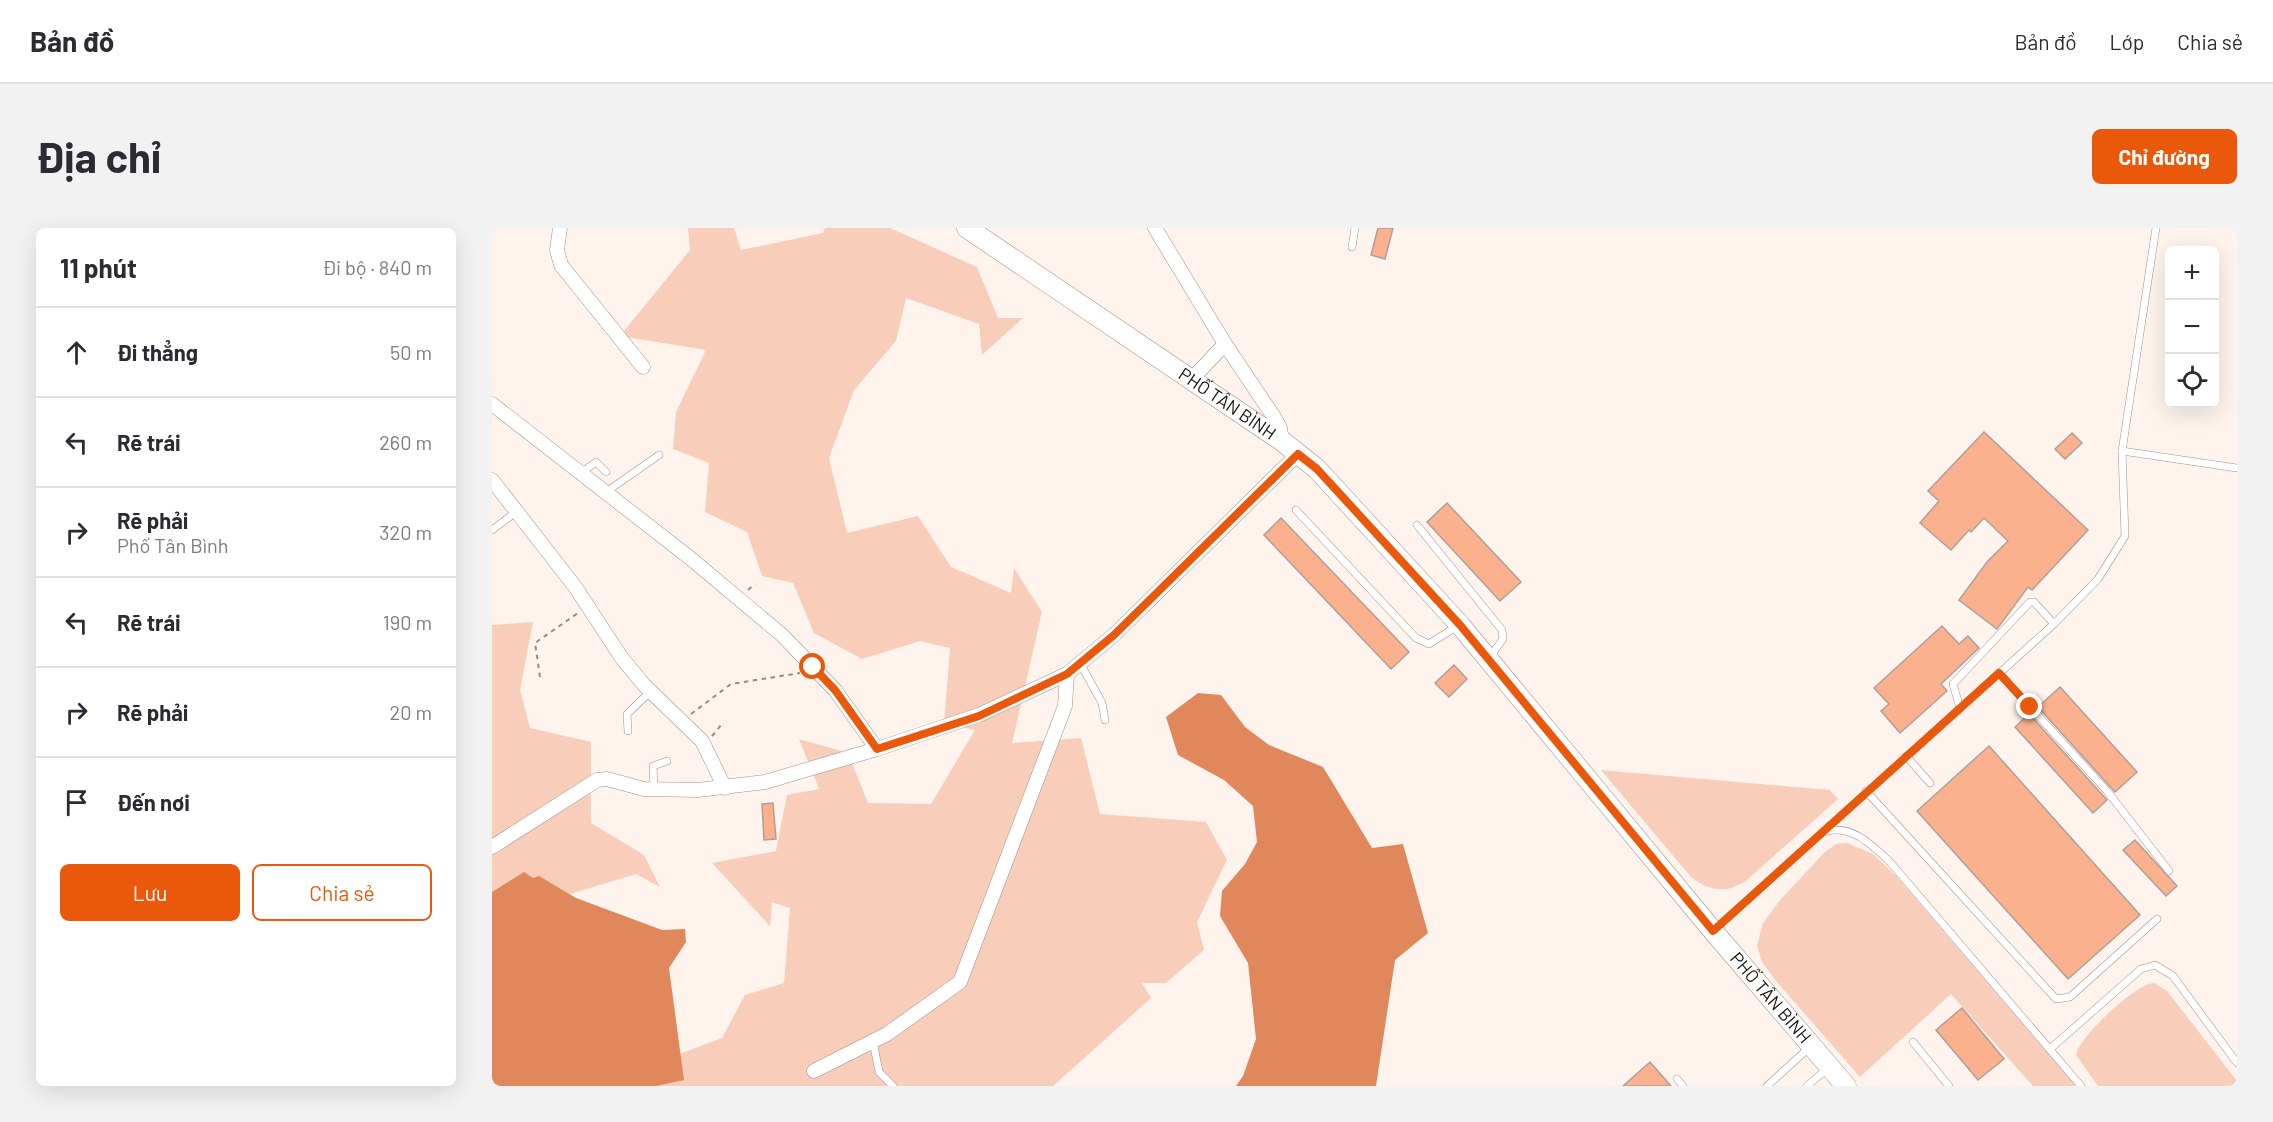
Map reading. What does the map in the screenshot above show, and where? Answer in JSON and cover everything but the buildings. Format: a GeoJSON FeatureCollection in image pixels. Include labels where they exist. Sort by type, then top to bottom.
{"type":"FeatureCollection","features":[{"type":"Feature","properties":{"kind":"street"},"geometry":{"type":"LineString","coordinates":[[560,228],[557,250],[561,265],[643,367]]}},
{"type":"Feature","properties":{"kind":"street","name":"PHỐ TÂN BÌNH"},"geometry":{"type":"LineString","coordinates":[[967,228],[1282,441],[1317,469],[1460,625],[1713,931],[1846,1086]]}},
{"type":"Feature","properties":{"kind":"street"},"geometry":{"type":"LineString","coordinates":[[1155,228],[1225,344],[1274,417],[1280,428],[1282,441]]}},
{"type":"Feature","properties":{"kind":"street"},"geometry":{"type":"LineString","coordinates":[[1191,380],[1225,344]]}},
{"type":"Feature","properties":{"kind":"street"},"geometry":{"type":"LineString","coordinates":[[492,404],[606,492],[782,635],[835,690],[877,749]]}},
{"type":"Feature","properties":{"kind":"street"},"geometry":{"type":"LineString","coordinates":[[492,847],[597,780],[607,779],[644,789],[725,788],[765,782],[979,716],[1067,674],[1114,635],[1298,454]]}},
{"type":"Feature","properties":{"kind":"street"},"geometry":{"type":"LineString","coordinates":[[492,480],[588,607],[621,657],[705,745],[725,788]]}},
{"type":"Feature","properties":{"kind":"street"},"geometry":{"type":"LineString","coordinates":[[814,1071],[887,1034],[955,987],[963,975],[1065,706],[1067,674]]}},
{"type":"Feature","properties":{"kind":"lane"},"geometry":{"type":"LineString","coordinates":[[1352,247],[1355,228]]}},
{"type":"Feature","properties":{"kind":"lane"},"geometry":{"type":"LineString","coordinates":[[1713,931],[1818,834],[2054,624],[2105,571],[2125,536],[2122,451],[2157,228]]}},
{"type":"Feature","properties":{"kind":"lane"},"geometry":{"type":"LineString","coordinates":[[2122,451],[2237,468]]}},
{"type":"Feature","properties":{"kind":"lane"},"geometry":{"type":"LineString","coordinates":[[606,492],[659,455]]}},
{"type":"Feature","properties":{"kind":"lane"},"geometry":{"type":"LineString","coordinates":[[581,473],[596,462],[606,472]]}},
{"type":"Feature","properties":{"kind":"lane"},"geometry":{"type":"LineString","coordinates":[[1296,510],[1416,638],[1429,644],[1460,625]]}},
{"type":"Feature","properties":{"kind":"lane"},"geometry":{"type":"LineString","coordinates":[[492,530],[516,512]]}},
{"type":"Feature","properties":{"kind":"lane"},"geometry":{"type":"LineString","coordinates":[[1417,525],[1502,630],[1503,639],[1489,659]]}},
{"type":"Feature","properties":{"kind":"lane"},"geometry":{"type":"LineString","coordinates":[[1960,708],[1953,684],[2030,602],[2034,602],[2054,624]]}},
{"type":"Feature","properties":{"kind":"lane"},"geometry":{"type":"LineString","coordinates":[[1080,663],[1102,703],[1105,720]]}},
{"type":"Feature","properties":{"kind":"lane"},"geometry":{"type":"LineString","coordinates":[[1999,673],[2108,791],[2169,871]]}},
{"type":"Feature","properties":{"kind":"lane"},"geometry":{"type":"LineString","coordinates":[[628,731],[627,714],[651,691]]}},
{"type":"Feature","properties":{"kind":"lane"},"geometry":{"type":"LineString","coordinates":[[1906,756],[1930,783]]}},
{"type":"Feature","properties":{"kind":"lane"},"geometry":{"type":"LineString","coordinates":[[654,789],[653,766],[667,761]]}},
{"type":"Feature","properties":{"kind":"lane"},"geometry":{"type":"LineString","coordinates":[[1866,792],[2056,999],[2070,997],[2157,919]]}},
{"type":"Feature","properties":{"kind":"lane"},"geometry":{"type":"LineString","coordinates":[[1818,834],[1832,829],[1842,829],[1878,850],[1924,899],[2081,1086]]}},
{"type":"Feature","properties":{"kind":"lane"},"geometry":{"type":"LineString","coordinates":[[2050,1049],[2141,969],[2155,965],[2173,976],[2237,1063]]}},
{"type":"Feature","properties":{"kind":"lane"},"geometry":{"type":"LineString","coordinates":[[873,1040],[879,1072],[893,1086]]}},
{"type":"Feature","properties":{"kind":"lane"},"geometry":{"type":"LineString","coordinates":[[1913,1042],[1949,1086]]}},
{"type":"Feature","properties":{"kind":"lane"},"geometry":{"type":"LineString","coordinates":[[1767,1086],[1812,1045]]}},
{"type":"Feature","properties":{"kind":"lane"},"geometry":{"type":"LineString","coordinates":[[1807,1086],[1829,1066]]}},
{"type":"Feature","properties":{"kind":"lane"},"geometry":{"type":"LineString","coordinates":[[1677,1079],[1683,1086]]}},
{"type":"Feature","properties":{"kind":"path"},"geometry":{"type":"LineString","coordinates":[[540,677],[535,643],[588,607]]}},
{"type":"Feature","properties":{"kind":"path"},"geometry":{"type":"LineString","coordinates":[[682,721],[731,684],[787,677],[807,672],[813,667]]}},
{"type":"Feature","properties":{"kind":"shaded area"},"geometry":{"type":"Polygon","coordinates":[[[688,228],[734,228],[741,250],[823,233],[825,228],[890,228],[977,267],[998,318],[1023,318],[982,355],[979,324],[906,298],[896,341],[854,390],[829,458],[847,533],[918,516],[951,567],[1011,593],[1014,568],[1042,612],[1012,743],[1081,738],[1100,814],[1206,822],[1227,860],[1197,922],[1204,950],[1166,983],[1142,983],[1151,998],[1053,1086],[618,1086],[658,1062],[722,1038],[745,995],[784,983],[790,908],[772,902],[770,926],[712,863],[776,851],[787,795],[819,789],[799,739],[848,753],[868,803],[931,804],[975,730],[944,723],[950,648],[920,641],[862,659],[814,633],[793,583],[762,576],[747,532],[705,512],[709,463],[673,449],[676,412],[706,350],[620,336],[690,250],[688,228]]]}},
{"type":"Feature","properties":{"kind":"shaded area"},"geometry":{"type":"Polygon","coordinates":[[[533,622],[520,690],[530,728],[591,742],[591,823],[644,855],[660,887],[636,874],[540,903],[492,904],[492,625],[533,622]]]}},
{"type":"Feature","properties":{"kind":"shaded area"},"geometry":{"type":"Polygon","coordinates":[[[1198,693],[1221,695],[1245,727],[1269,745],[1323,767],[1372,848],[1403,844],[1428,933],[1395,960],[1376,1086],[1236,1086],[1243,1076],[1256,1039],[1248,963],[1220,916],[1222,891],[1245,864],[1257,842],[1253,806],[1224,780],[1178,755],[1166,717],[1198,693]]]}},
{"type":"Feature","properties":{"kind":"shaded area"},"geometry":{"type":"Polygon","coordinates":[[[1601,770],[1830,790],[1838,799],[1748,879],[1734,887],[1720,889],[1705,886],[1691,877],[1601,770]]]}},
{"type":"Feature","properties":{"kind":"shaded area"},"geometry":{"type":"Polygon","coordinates":[[[1847,843],[1873,854],[1896,876],[2076,1086],[2033,1086],[1951,994],[1860,1077],[1776,981],[1762,962],[1757,946],[1763,923],[1781,899],[1825,852],[1836,844],[1847,843]]]}},
{"type":"Feature","properties":{"kind":"shaded area"},"geometry":{"type":"Polygon","coordinates":[[[524,872],[533,878],[539,876],[576,898],[662,930],[685,929],[686,942],[669,968],[684,1080],[656,1086],[492,1086],[492,892],[524,872]]]}},
{"type":"Feature","properties":{"kind":"shaded area"},"geometry":{"type":"Polygon","coordinates":[[[2154,983],[2167,991],[2237,1081],[2237,1086],[2098,1086],[2076,1055],[2079,1047],[2097,1025],[2122,1001],[2146,985],[2154,983]]]}},
{"type":"Feature","properties":{"kind":"route"},"geometry":{"type":"LineString","coordinates":[[813,667],[835,690],[877,749],[979,716],[1067,674],[1114,635],[1298,454],[1317,469],[1460,625],[1713,931],[1999,673],[2030,707]]}}]}
